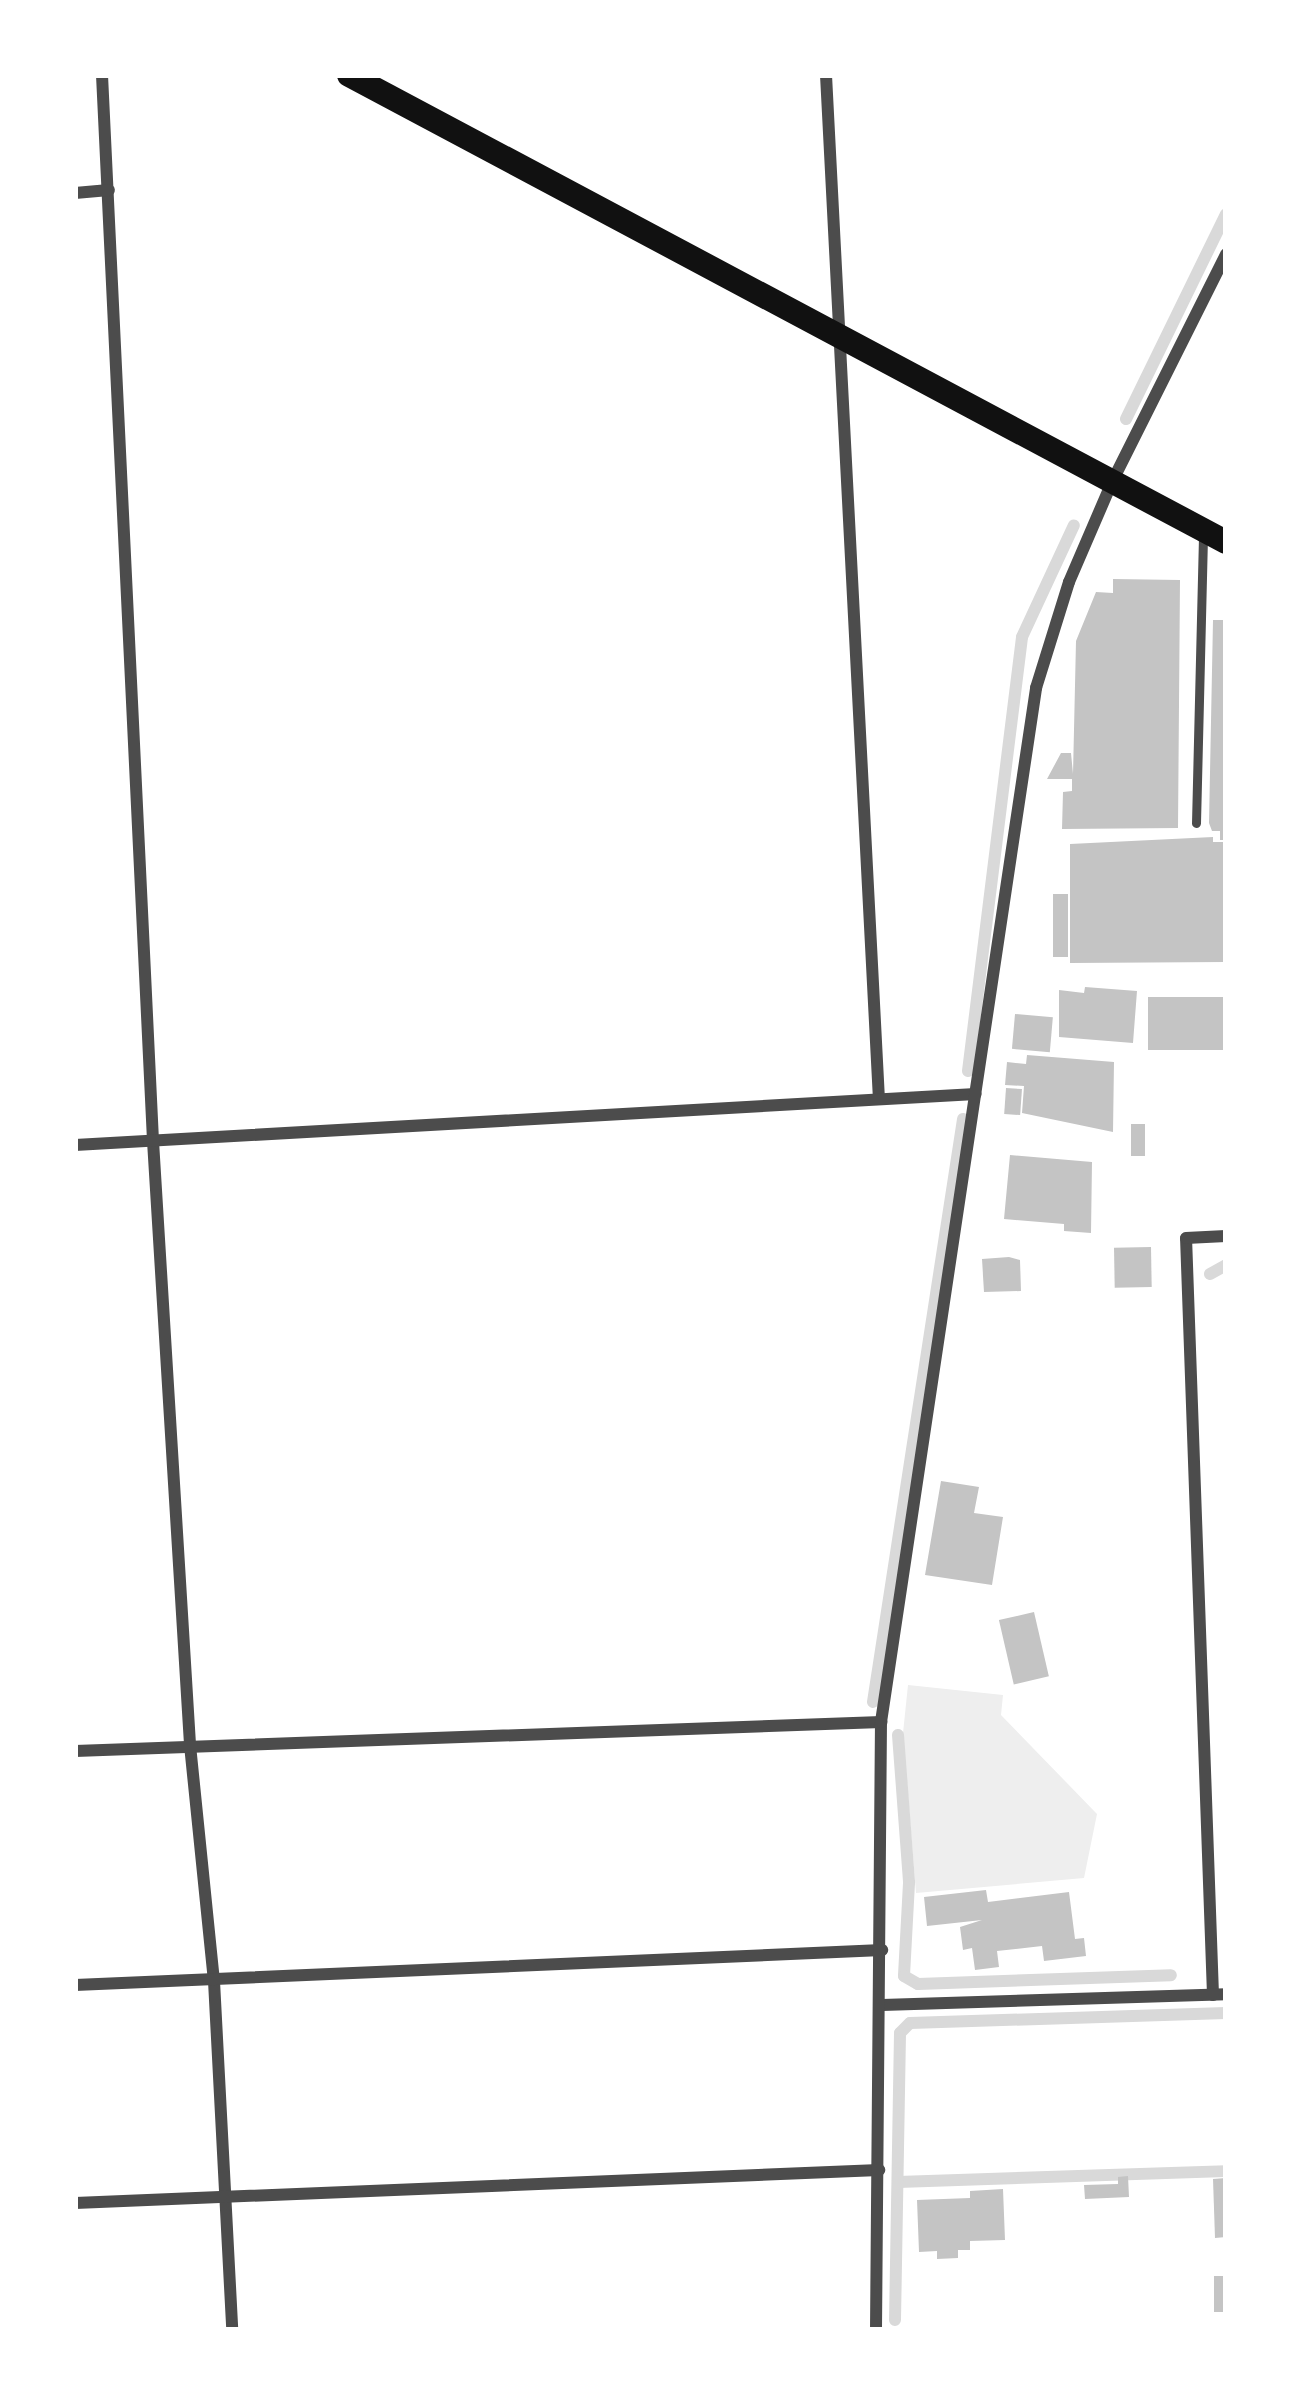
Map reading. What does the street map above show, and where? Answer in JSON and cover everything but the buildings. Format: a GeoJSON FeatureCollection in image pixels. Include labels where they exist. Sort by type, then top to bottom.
{"type":"FeatureCollection","features":[{"type":"Feature","properties":{"kind":"main road"},"geometry":{"type":"LineString","coordinates":[[349,75],[1215,536]]}},
{"type":"Feature","properties":{"kind":"street"},"geometry":{"type":"LineString","coordinates":[[102,75],[153,1141],[190,1745],[214,1981],[232,2330]]}},
{"type":"Feature","properties":{"kind":"street"},"geometry":{"type":"LineString","coordinates":[[826,75],[844,340],[879,1099]]}},
{"type":"Feature","properties":{"kind":"street"},"geometry":{"type":"LineString","coordinates":[[75,193],[109,190]]}},
{"type":"Feature","properties":{"kind":"street"},"geometry":{"type":"LineString","coordinates":[[876,2330],[881,1722],[1036,688],[1069,582],[1112,482],[1226,254]]}},
{"type":"Feature","properties":{"kind":"street"},"geometry":{"type":"LineString","coordinates":[[75,1145],[976,1094]]}},
{"type":"Feature","properties":{"kind":"street"},"geometry":{"type":"LineString","coordinates":[[882,2005],[1220,1995],[1186,1238],[1226,1236]]}},
{"type":"Feature","properties":{"kind":"street"},"geometry":{"type":"LineString","coordinates":[[75,1751],[881,1722]]}},
{"type":"Feature","properties":{"kind":"street"},"geometry":{"type":"LineString","coordinates":[[75,1985],[882,1950]]}},
{"type":"Feature","properties":{"kind":"street"},"geometry":{"type":"LineString","coordinates":[[75,2203],[879,2170]]}},
{"type":"Feature","properties":{"kind":"lane"},"geometry":{"type":"LineString","coordinates":[[1196,823],[1215,536]]}},
{"type":"Feature","properties":{"kind":"shaded area"},"geometry":{"type":"Polygon","coordinates":[[[908,1685],[1003,1695],[1001,1715],[1097,1814],[1084,1878],[916,1893],[903,1733],[908,1685]]]}},
{"type":"Feature","properties":{"kind":"waterway"},"geometry":{"type":"LineString","coordinates":[[1126,419],[1226,214]]}},
{"type":"Feature","properties":{"kind":"waterway"},"geometry":{"type":"LineString","coordinates":[[968,1071],[1022,637],[1074,525]]}},
{"type":"Feature","properties":{"kind":"waterway"},"geometry":{"type":"LineString","coordinates":[[873,1702],[963,1119]]}},
{"type":"Feature","properties":{"kind":"waterway"},"geometry":{"type":"LineString","coordinates":[[1210,1274],[1226,1265]]}},
{"type":"Feature","properties":{"kind":"waterway"},"geometry":{"type":"LineString","coordinates":[[898,1735],[909,1883],[904,1976],[918,1984],[1171,1975]]}},
{"type":"Feature","properties":{"kind":"waterway"},"geometry":{"type":"LineString","coordinates":[[895,2320],[900,2033],[910,2023],[1226,2013]]}},
{"type":"Feature","properties":{"kind":"waterway"},"geometry":{"type":"LineString","coordinates":[[898,2182],[1226,2171]]}}]}
